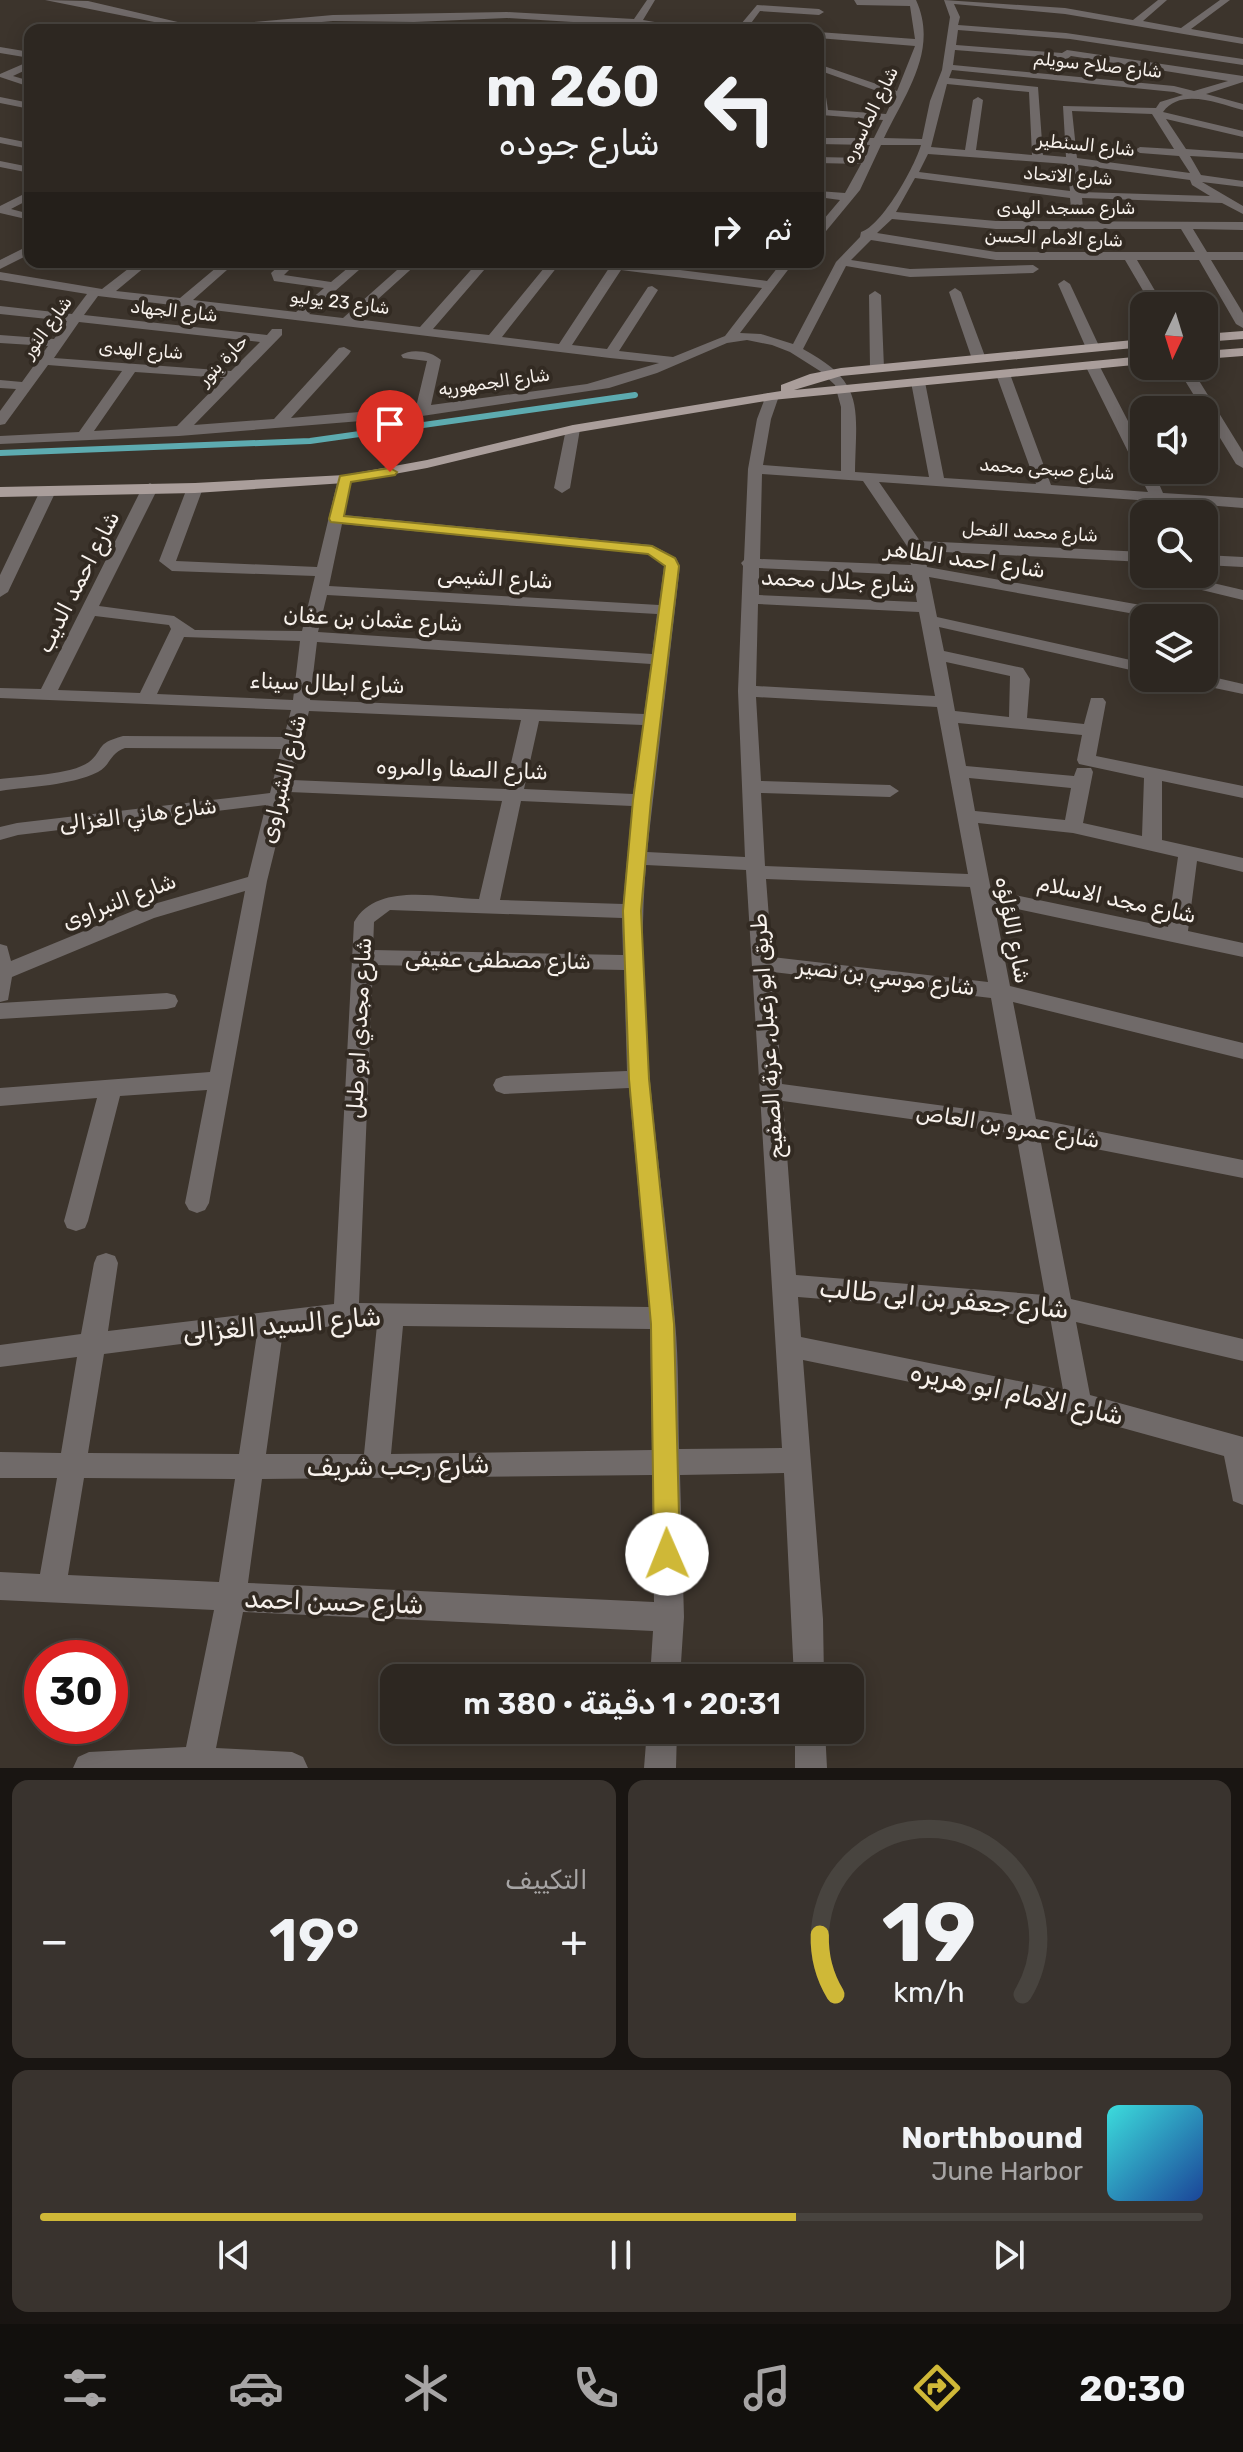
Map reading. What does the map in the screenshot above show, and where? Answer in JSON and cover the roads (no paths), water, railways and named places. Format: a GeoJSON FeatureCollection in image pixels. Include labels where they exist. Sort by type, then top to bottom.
{"type":"FeatureCollection","features":[{"type":"Feature","properties":{"kind":"main road"},"geometry":{"type":"LineString","coordinates":[[1218,337],[1243,335]]}},
{"type":"Feature","properties":{"kind":"main road"},"geometry":{"type":"LineString","coordinates":[[772,396],[795,383],[830,373],[1130,344]]}},
{"type":"Feature","properties":{"kind":"main road"},"geometry":{"type":"LineString","coordinates":[[1218,354],[1243,352]]}},
{"type":"Feature","properties":{"kind":"main road"},"geometry":{"type":"LineString","coordinates":[[0,492],[195,488],[345,479],[427,464],[573,429],[772,396],[1130,361]]}},
{"type":"Feature","properties":{"kind":"street"},"geometry":{"type":"LineString","coordinates":[[49,0],[120,10],[179,24]]}},
{"type":"Feature","properties":{"kind":"street"},"geometry":{"type":"LineString","coordinates":[[637,22],[651,0]]}},
{"type":"Feature","properties":{"kind":"street"},"geometry":{"type":"LineString","coordinates":[[812,24],[822,0]]}},
{"type":"Feature","properties":{"kind":"street"},"geometry":{"type":"LineString","coordinates":[[1023,0],[1065,11],[1105,13],[1135,23],[1241,39]]}},
{"type":"Feature","properties":{"kind":"street"},"geometry":{"type":"LineString","coordinates":[[1069,78],[1065,11],[1071,0]]}},
{"type":"Feature","properties":{"kind":"street"},"geometry":{"type":"LineString","coordinates":[[1135,23],[1163,0]]}},
{"type":"Feature","properties":{"kind":"street"},"geometry":{"type":"LineString","coordinates":[[1183,31],[1226,0]]}},
{"type":"Feature","properties":{"kind":"street"},"geometry":{"type":"LineString","coordinates":[[796,350],[842,262],[865,235],[889,215],[926,146],[935,101],[944,81],[954,27],[955,17],[948,1],[1044,4]]}},
{"type":"Feature","properties":{"kind":"street"},"geometry":{"type":"LineString","coordinates":[[824,35],[921,42],[913,2],[857,2]]}},
{"type":"Feature","properties":{"kind":"street"},"geometry":{"type":"LineString","coordinates":[[333,18],[336,3]]}},
{"type":"Feature","properties":{"kind":"street"},"geometry":{"type":"LineString","coordinates":[[745,24],[757,8],[819,12]]}},
{"type":"Feature","properties":{"kind":"street"},"geometry":{"type":"LineString","coordinates":[[270,24],[388,16],[594,14],[652,24]]}},
{"type":"Feature","properties":{"kind":"street"},"geometry":{"type":"LineString","coordinates":[[476,24],[482,15]]}},
{"type":"Feature","properties":{"kind":"street"},"geometry":{"type":"LineString","coordinates":[[377,24],[388,16]]}},
{"type":"Feature","properties":{"kind":"street"},"geometry":{"type":"LineString","coordinates":[[548,24],[555,16]]}},
{"type":"Feature","properties":{"kind":"street"},"geometry":{"type":"LineString","coordinates":[[954,27],[1066,37],[1243,62]]}},
{"type":"Feature","properties":{"kind":"street"},"geometry":{"type":"LineString","coordinates":[[849,50],[857,38]]}},
{"type":"Feature","properties":{"kind":"street"},"geometry":{"type":"LineString","coordinates":[[1197,71],[1241,39]]}},
{"type":"Feature","properties":{"kind":"street","name":"شارع الماسوره"},"geometry":{"type":"LineString","coordinates":[[824,226],[849,197],[879,142],[913,69],[921,42]]}},
{"type":"Feature","properties":{"kind":"street"},"geometry":{"type":"LineString","coordinates":[[950,47],[1067,54],[1242,80]]}},
{"type":"Feature","properties":{"kind":"street"},"geometry":{"type":"LineString","coordinates":[[0,50],[24,54]]}},
{"type":"Feature","properties":{"kind":"street"},"geometry":{"type":"LineString","coordinates":[[833,72],[841,61]]}},
{"type":"Feature","properties":{"kind":"street"},"geometry":{"type":"LineString","coordinates":[[24,67],[4,76],[24,82]]}},
{"type":"Feature","properties":{"kind":"street","name":"شارع صلاح سويلم"},"geometry":{"type":"LineString","coordinates":[[947,67],[1192,93],[1243,107]]}},
{"type":"Feature","properties":{"kind":"street"},"geometry":{"type":"LineString","coordinates":[[824,69],[899,95]]}},
{"type":"Feature","properties":{"kind":"street"},"geometry":{"type":"LineString","coordinates":[[1157,113],[1164,104],[1192,93],[1242,80]]}},
{"type":"Feature","properties":{"kind":"street"},"geometry":{"type":"LineString","coordinates":[[944,81],[1034,89],[1038,158]]}},
{"type":"Feature","properties":{"kind":"street"},"geometry":{"type":"LineString","coordinates":[[1099,92],[1099,108]]}},
{"type":"Feature","properties":{"kind":"street"},"geometry":{"type":"LineString","coordinates":[[970,153],[978,100]]}},
{"type":"Feature","properties":{"kind":"street"},"geometry":{"type":"LineString","coordinates":[[1,101],[24,105]]}},
{"type":"Feature","properties":{"kind":"street"},"geometry":{"type":"LineString","coordinates":[[1078,226],[1068,107],[1157,113],[1243,134]]}},
{"type":"Feature","properties":{"kind":"street"},"geometry":{"type":"LineString","coordinates":[[824,112],[890,117]]}},
{"type":"Feature","properties":{"kind":"street"},"geometry":{"type":"LineString","coordinates":[[1157,113],[1196,176],[1196,183],[1243,211]]}},
{"type":"Feature","properties":{"kind":"street"},"geometry":{"type":"LineString","coordinates":[[0,140],[24,145]]}},
{"type":"Feature","properties":{"kind":"street","name":"شارع السنطير"},"geometry":{"type":"LineString","coordinates":[[824,141],[879,142],[1074,161],[1243,184]]}},
{"type":"Feature","properties":{"kind":"street"},"geometry":{"type":"LineString","coordinates":[[1140,150],[1243,156]]}},
{"type":"Feature","properties":{"kind":"street"},"geometry":{"type":"LineString","coordinates":[[824,160],[868,161]]}},
{"type":"Feature","properties":{"kind":"street"},"geometry":{"type":"LineString","coordinates":[[0,164],[24,169]]}},
{"type":"Feature","properties":{"kind":"street","name":"شارع الاتحاد"},"geometry":{"type":"LineString","coordinates":[[911,174],[1021,208],[1076,195],[1224,200]]}},
{"type":"Feature","properties":{"kind":"street"},"geometry":{"type":"LineString","coordinates":[[824,195],[849,197]]}},
{"type":"Feature","properties":{"kind":"street"},"geometry":{"type":"LineString","coordinates":[[0,210],[24,197]]}},
{"type":"Feature","properties":{"kind":"street","name":"شارع مسجد الهدى"},"geometry":{"type":"LineString","coordinates":[[889,215],[961,224],[1021,208],[1078,226],[1243,226]]}},
{"type":"Feature","properties":{"kind":"street"},"geometry":{"type":"LineString","coordinates":[[0,210],[24,215]]}},
{"type":"Feature","properties":{"kind":"street"},"geometry":{"type":"LineString","coordinates":[[0,225],[24,215]]}},
{"type":"Feature","properties":{"kind":"street"},"geometry":{"type":"LineString","coordinates":[[1185,226],[1243,324]]}},
{"type":"Feature","properties":{"kind":"street","name":"شارع الامام الحسن"},"geometry":{"type":"LineString","coordinates":[[865,235],[996,256],[1243,256]]}},
{"type":"Feature","properties":{"kind":"street"},"geometry":{"type":"LineString","coordinates":[[0,265],[24,252]]}},
{"type":"Feature","properties":{"kind":"street"},"geometry":{"type":"LineString","coordinates":[[1130,258],[1150,292]]}},
{"type":"Feature","properties":{"kind":"street"},"geometry":{"type":"LineString","coordinates":[[842,262],[910,273],[1062,268]]}},
{"type":"Feature","properties":{"kind":"street","name":"شارع النور"},"geometry":{"type":"LineString","coordinates":[[0,421],[75,319],[100,293],[135,268]]}},
{"type":"Feature","properties":{"kind":"street"},"geometry":{"type":"LineString","coordinates":[[183,302],[223,268]]}},
{"type":"Feature","properties":{"kind":"street"},"geometry":{"type":"LineString","coordinates":[[285,268],[276,276],[334,286]]}},
{"type":"Feature","properties":{"kind":"street","name":"حارة بنور"},"geometry":{"type":"LineString","coordinates":[[179,432],[270,339],[355,268]]}},
{"type":"Feature","properties":{"kind":"street"},"geometry":{"type":"LineString","coordinates":[[347,321],[406,268]]}},
{"type":"Feature","properties":{"kind":"street"},"geometry":{"type":"LineString","coordinates":[[424,331],[480,268]]}},
{"type":"Feature","properties":{"kind":"street"},"geometry":{"type":"LineString","coordinates":[[493,339],[550,268]]}},
{"type":"Feature","properties":{"kind":"street"},"geometry":{"type":"LineString","coordinates":[[563,348],[616,268]]}},
{"type":"Feature","properties":{"kind":"street"},"geometry":{"type":"LineString","coordinates":[[633,268],[770,285]]}},
{"type":"Feature","properties":{"kind":"street"},"geometry":{"type":"LineString","coordinates":[[730,338],[783,268]]}},
{"type":"Feature","properties":{"kind":"street","name":"شارع 23 يوليو"},"geometry":{"type":"LineString","coordinates":[[0,276],[100,293],[676,362]]}},
{"type":"Feature","properties":{"kind":"street"},"geometry":{"type":"LineString","coordinates":[[1064,284],[1093,348]]}},
{"type":"Feature","properties":{"kind":"street"},"geometry":{"type":"LineString","coordinates":[[610,354],[652,290]]}},
{"type":"Feature","properties":{"kind":"street"},"geometry":{"type":"LineString","coordinates":[[955,292],[979,359]]}},
{"type":"Feature","properties":{"kind":"street"},"geometry":{"type":"LineString","coordinates":[[875,295],[877,368]]}},
{"type":"Feature","properties":{"kind":"street","name":"شارع الجهاد"},"geometry":{"type":"LineString","coordinates":[[0,310],[270,339]]}},
{"type":"Feature","properties":{"kind":"street","name":"شارع الجمهوريه"},"geometry":{"type":"LineString","coordinates":[[0,440],[179,432],[422,412],[602,386],[676,362],[709,343],[730,338],[760,338],[796,350],[830,373],[845,390]]}},
{"type":"Feature","properties":{"kind":"street"},"geometry":{"type":"LineString","coordinates":[[0,339],[57,343]]}},
{"type":"Feature","properties":{"kind":"street"},"geometry":{"type":"LineString","coordinates":[[277,425],[344,351]]}},
{"type":"Feature","properties":{"kind":"street"},"geometry":{"type":"LineString","coordinates":[[408,355],[434,360],[422,412]]}},
{"type":"Feature","properties":{"kind":"street","name":"شارع الهدى"},"geometry":{"type":"LineString","coordinates":[[45,361],[234,375]]}},
{"type":"Feature","properties":{"kind":"street"},"geometry":{"type":"LineString","coordinates":[[1092,365],[1130,439]]}},
{"type":"Feature","properties":{"kind":"street"},"geometry":{"type":"LineString","coordinates":[[83,436],[131,367]]}},
{"type":"Feature","properties":{"kind":"street"},"geometry":{"type":"LineString","coordinates":[[1003,374],[1045,488]]}},
{"type":"Feature","properties":{"kind":"street"},"geometry":{"type":"LineString","coordinates":[[1192,380],[1243,464]]}},
{"type":"Feature","properties":{"kind":"street"},"geometry":{"type":"LineString","coordinates":[[918,382],[937,481]]}},
{"type":"Feature","properties":{"kind":"street"},"geometry":{"type":"LineString","coordinates":[[0,384],[26,386]]}},
{"type":"Feature","properties":{"kind":"street"},"geometry":{"type":"LineString","coordinates":[[845,390],[858,476]]}},
{"type":"Feature","properties":{"kind":"street","name":"طريق ابو زعبل, عزبة الصفيح"},"geometry":{"type":"LineString","coordinates":[[772,396],[764,419],[755,469],[749,563],[747,691],[755,868],[808,1664]]}},
{"type":"Feature","properties":{"kind":"street"},"geometry":{"type":"LineString","coordinates":[[562,488],[573,429]]}},
{"type":"Feature","properties":{"kind":"street","name":"شارع صبحى محمد"},"geometry":{"type":"LineString","coordinates":[[755,469],[1243,503]]}},
{"type":"Feature","properties":{"kind":"street","name":"شارع اللؤلؤه"},"geometry":{"type":"LineString","coordinates":[[858,476],[915,546],[1079,1405]]}},
{"type":"Feature","properties":{"kind":"street","name":"شارع الشبراوى"},"geometry":{"type":"LineString","coordinates":[[197,1203],[257,881],[301,706],[309,636],[345,479]]}},
{"type":"Feature","properties":{"kind":"street"},"geometry":{"type":"LineString","coordinates":[[1153,484],[1161,500]]}},
{"type":"Feature","properties":{"kind":"street","name":"شارع احمد الديب"},"geometry":{"type":"LineString","coordinates":[[47,695],[150,488]]}},
{"type":"Feature","properties":{"kind":"street","name":"شارع الشيمى"},"geometry":{"type":"LineString","coordinates":[[195,488],[167,561],[172,566],[668,610]]}},
{"type":"Feature","properties":{"kind":"street"},"geometry":{"type":"LineString","coordinates":[[0,592],[48,491]]}},
{"type":"Feature","properties":{"kind":"street"},"geometry":{"type":"LineString","coordinates":[[336,519],[652,550],[670,561],[672,566],[642,800],[632,911],[639,1079],[662,1318],[669,1617],[666,1664]]}},
{"type":"Feature","properties":{"kind":"street","name":"شارع محمد الفحل"},"geometry":{"type":"LineString","coordinates":[[915,546],[1130,556]]}},
{"type":"Feature","properties":{"kind":"street"},"geometry":{"type":"LineString","coordinates":[[1218,561],[1243,562]]}},
{"type":"Feature","properties":{"kind":"street","name":"شارع احمد الطاهر"},"geometry":{"type":"LineString","coordinates":[[749,563],[919,570],[1178,598],[1243,595]]}},
{"type":"Feature","properties":{"kind":"street","name":"شارع جلال محمد"},"geometry":{"type":"LineString","coordinates":[[748,599],[927,614],[1130,665]]}},
{"type":"Feature","properties":{"kind":"street","name":"شارع عثمان بن عفان"},"geometry":{"type":"LineString","coordinates":[[89,610],[169,620],[193,635],[309,636],[661,660]]}},
{"type":"Feature","properties":{"kind":"street"},"geometry":{"type":"LineString","coordinates":[[146,699],[180,628]]}},
{"type":"Feature","properties":{"kind":"street"},"geometry":{"type":"LineString","coordinates":[[936,655],[1017,672],[1021,679],[1018,723]]}},
{"type":"Feature","properties":{"kind":"street"},"geometry":{"type":"LineString","coordinates":[[1218,684],[1243,689]]}},
{"type":"Feature","properties":{"kind":"street"},"geometry":{"type":"LineString","coordinates":[[747,691],[946,709],[1018,723],[1092,730]]}},
{"type":"Feature","properties":{"kind":"street","name":"شارع ابطال سيناء"},"geometry":{"type":"LineString","coordinates":[[0,693],[653,720]]}},
{"type":"Feature","properties":{"kind":"street"},"geometry":{"type":"LineString","coordinates":[[1073,827],[1097,702]]}},
{"type":"Feature","properties":{"kind":"street"},"geometry":{"type":"LineString","coordinates":[[488,906],[531,715]]}},
{"type":"Feature","properties":{"kind":"street"},"geometry":{"type":"LineString","coordinates":[[0,785],[77,774],[97,765],[107,748],[123,742],[292,743]]}},
{"type":"Feature","properties":{"kind":"street"},"geometry":{"type":"LineString","coordinates":[[1086,760],[1242,792],[1243,782]]}},
{"type":"Feature","properties":{"kind":"street"},"geometry":{"type":"LineString","coordinates":[[958,771],[1081,783]]}},
{"type":"Feature","properties":{"kind":"street"},"geometry":{"type":"LineString","coordinates":[[1152,845],[1153,773]]}},
{"type":"Feature","properties":{"kind":"street"},"geometry":{"type":"LineString","coordinates":[[750,787],[890,791]]}},
{"type":"Feature","properties":{"kind":"street","name":"شارع الصفا والمروه"},"geometry":{"type":"LineString","coordinates":[[279,792],[642,800]]}},
{"type":"Feature","properties":{"kind":"street","name":"شارع هاني الغزالى"},"geometry":{"type":"LineString","coordinates":[[0,834],[17,829],[279,792]]}},
{"type":"Feature","properties":{"kind":"street"},"geometry":{"type":"LineString","coordinates":[[966,816],[1073,827],[1243,865]]}},
{"type":"Feature","properties":{"kind":"street"},"geometry":{"type":"LineString","coordinates":[[1177,937],[1188,853]]}},
{"type":"Feature","properties":{"kind":"street","name":"شارع مجد الاسلام"},"geometry":{"type":"LineString","coordinates":[[636,858],[980,888],[1177,937],[1243,950]]}},
{"type":"Feature","properties":{"kind":"street","name":"شارع النبراوى"},"geometry":{"type":"LineString","coordinates":[[1,973],[147,913],[257,881]]}},
{"type":"Feature","properties":{"kind":"street","name":"شارع مجدي ابو طبل"},"geometry":{"type":"LineString","coordinates":[[346,1314],[364,922],[373,910],[390,903],[632,911]]}},
{"type":"Feature","properties":{"kind":"street","name":"شارع مصطفى عفيفى"},"geometry":{"type":"LineString","coordinates":[[363,957],[634,963]]}},
{"type":"Feature","properties":{"kind":"street","name":"شارع موسي بن نصير"},"geometry":{"type":"LineString","coordinates":[[762,963],[1000,991],[1243,1051]]}},
{"type":"Feature","properties":{"kind":"street"},"geometry":{"type":"LineString","coordinates":[[0,1011],[167,1001]]}},
{"type":"Feature","properties":{"kind":"street"},"geometry":{"type":"LineString","coordinates":[[504,1085],[639,1079]]}},
{"type":"Feature","properties":{"kind":"street"},"geometry":{"type":"LineString","coordinates":[[0,1097],[219,1080]]}},
{"type":"Feature","properties":{"kind":"street"},"geometry":{"type":"LineString","coordinates":[[76,1221],[111,1088]]}},
{"type":"Feature","properties":{"kind":"street","name":"شارع عمرو بن العاص"},"geometry":{"type":"LineString","coordinates":[[771,1091],[1026,1126],[1243,1169]]}},
{"type":"Feature","properties":{"kind":"street"},"geometry":{"type":"LineString","coordinates":[[52,1588],[106,1263]]}},
{"type":"Feature","properties":{"kind":"street","name":"شارع جعفر بن ابى طالب"},"geometry":{"type":"LineString","coordinates":[[785,1285],[1060,1307],[1243,1350]]}},
{"type":"Feature","properties":{"kind":"street","name":"شارع السيد الغزالى"},"geometry":{"type":"LineString","coordinates":[[0,1356],[346,1314],[662,1318]]}},
{"type":"Feature","properties":{"kind":"street"},"geometry":{"type":"LineString","coordinates":[[376,1467],[391,1315]]}},
{"type":"Feature","properties":{"kind":"street"},"geometry":{"type":"LineString","coordinates":[[198,1765],[231,1598],[272,1321]]}},
{"type":"Feature","properties":{"kind":"street","name":"شارع الامام ابو هريره"},"geometry":{"type":"LineString","coordinates":[[788,1346],[1079,1405],[1240,1448]]}},
{"type":"Feature","properties":{"kind":"street"},"geometry":{"type":"LineString","coordinates":[[1240,1448],[1243,1492]]}},
{"type":"Feature","properties":{"kind":"street","name":"شارع رجب شريف"},"geometry":{"type":"LineString","coordinates":[[0,1465],[376,1467],[796,1460]]}},
{"type":"Feature","properties":{"kind":"street","name":"شارع حسن احمد"},"geometry":{"type":"LineString","coordinates":[[0,1586],[669,1617]]}},
{"type":"Feature","properties":{"kind":"street"},"geometry":{"type":"LineString","coordinates":[[660,1768],[661,1744]]}},
{"type":"Feature","properties":{"kind":"street"},"geometry":{"type":"LineString","coordinates":[[810,1744],[811,1768]]}},
{"type":"Feature","properties":{"kind":"street"},"geometry":{"type":"LineString","coordinates":[[89,1768],[198,1765],[292,1768]]}},
{"type":"Feature","properties":{"kind":"waterway"},"geometry":{"type":"LineString","coordinates":[[0,453],[310,441],[635,395]]}}]}
